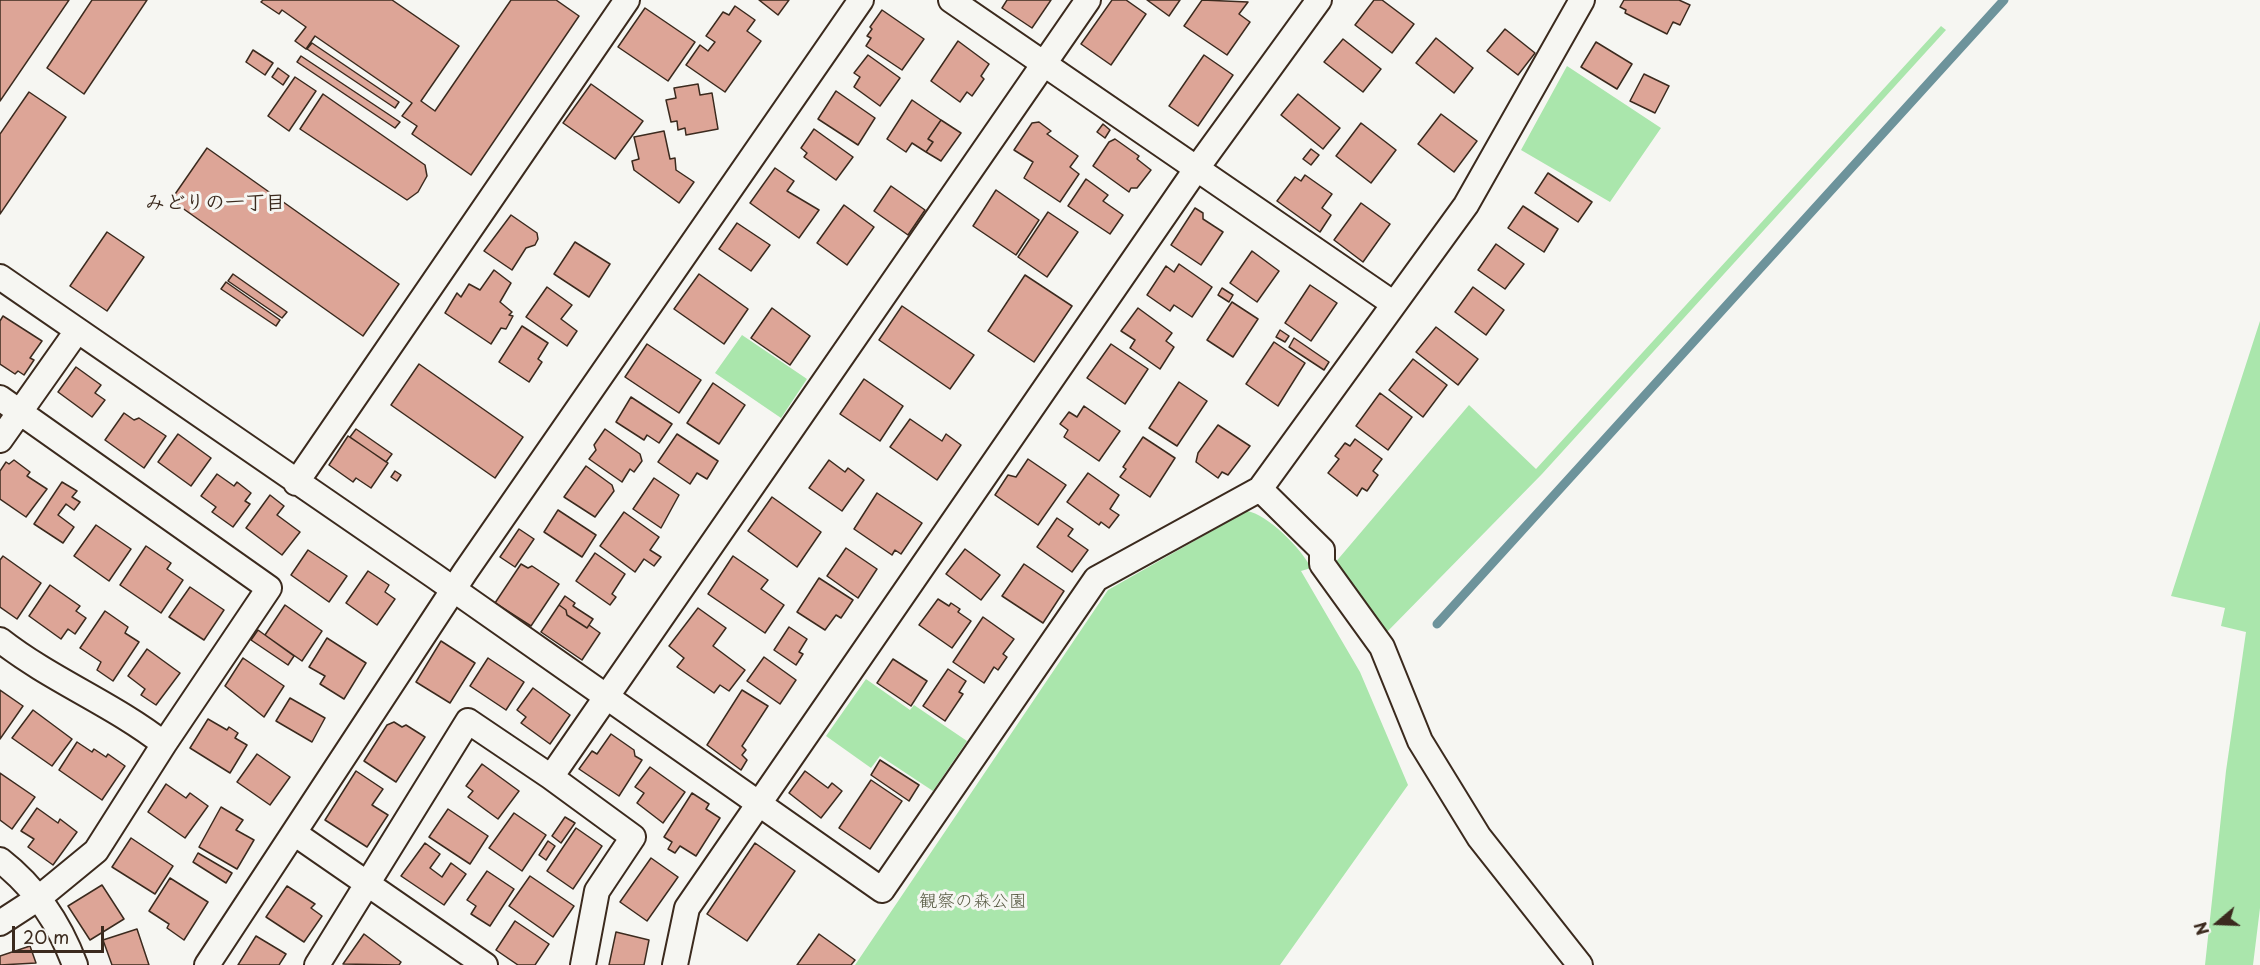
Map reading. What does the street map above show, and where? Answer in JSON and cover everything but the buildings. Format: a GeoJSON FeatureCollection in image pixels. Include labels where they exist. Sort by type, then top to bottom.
{"type":"FeatureCollection","features":[{"type":"Feature","properties":{"kind":"street"},"geometry":{"type":"LineString","coordinates":[[296,483],[627,0]]}},
{"type":"Feature","properties":{"kind":"street"},"geometry":{"type":"LineString","coordinates":[[207,965],[453,590],[861,0]]}},
{"type":"Feature","properties":{"kind":"street"},"geometry":{"type":"LineString","coordinates":[[951,0],[1394,304]]}},
{"type":"Feature","properties":{"kind":"street"},"geometry":{"type":"LineString","coordinates":[[550,777],[607,698],[1088,0]]}},
{"type":"Feature","properties":{"kind":"street"},"geometry":{"type":"LineString","coordinates":[[675,965],[687,908],[1197,168],[1319,0]]}},
{"type":"Feature","properties":{"kind":"street"},"geometry":{"type":"LineString","coordinates":[[0,277],[882,890],[1096,579],[1260,489],[1466,205],[1582,0]]}},
{"type":"Feature","properties":{"kind":"street"},"geometry":{"type":"LineString","coordinates":[[0,440],[10,404],[77,331]]}},
{"type":"Feature","properties":{"kind":"street"},"geometry":{"type":"LineString","coordinates":[[0,923],[40,897],[96,851],[164,744],[269,588],[10,404]]}},
{"type":"Feature","properties":{"kind":"street"},"geometry":{"type":"LineString","coordinates":[[1260,489],[1322,550],[1322,564],[1382,648],[1420,741],[1479,837],[1580,965]]}},
{"type":"Feature","properties":{"kind":"street"},"geometry":{"type":"LineString","coordinates":[[0,640],[50,675],[143,728],[164,744]]}},
{"type":"Feature","properties":{"kind":"street"},"geometry":{"type":"LineString","coordinates":[[317,965],[468,721],[633,837],[597,891],[583,965]]}},
{"type":"Feature","properties":{"kind":"street"},"geometry":{"type":"LineString","coordinates":[[294,834],[485,965]]}},
{"type":"Feature","properties":{"kind":"street"},"geometry":{"type":"LineString","coordinates":[[0,860],[40,897],[57,923],[75,965]]}},
{"type":"Feature","properties":{"kind":"green space"},"geometry":{"type":"Polygon","coordinates":[[[1941,26],[1946,30],[1542,474],[1384,635],[1334,564],[1469,405],[1536,469],[1941,26]]]}},
{"type":"Feature","properties":{"kind":"green space"},"geometry":{"type":"Polygon","coordinates":[[[1567,66],[1661,128],[1610,202],[1521,150],[1567,66]]]}},
{"type":"Feature","properties":{"kind":"green space"},"geometry":{"type":"Polygon","coordinates":[[[2260,321],[2260,908],[2253,965],[2205,965],[2226,771],[2246,632],[2221,626],[2225,608],[2171,596],[2260,321]]]}},
{"type":"Feature","properties":{"kind":"green space"},"geometry":{"type":"Polygon","coordinates":[[[742,335],[807,379],[781,418],[715,373],[742,335]]]}},
{"type":"Feature","properties":{"kind":"green space","name":"観察の森公園"},"geometry":{"type":"Polygon","coordinates":[[[1247,511],[1274,525],[1292,542],[1311,568],[1301,571],[1360,672],[1408,785],[1280,965],[855,965],[1108,590],[1247,511]]]}},
{"type":"Feature","properties":{"kind":"green space"},"geometry":{"type":"Polygon","coordinates":[[[866,679],[910,710],[914,705],[967,741],[933,791],[880,756],[871,768],[826,736],[866,679]]]}},
{"type":"Feature","properties":{"kind":"waterway"},"geometry":{"type":"LineString","coordinates":[[1437,624],[2004,0]]}},
{"type":"Feature","properties":{"kind":"district","name":"みどりの一丁目"},"geometry":{"type":"Point","coordinates":[215,203]}}]}
